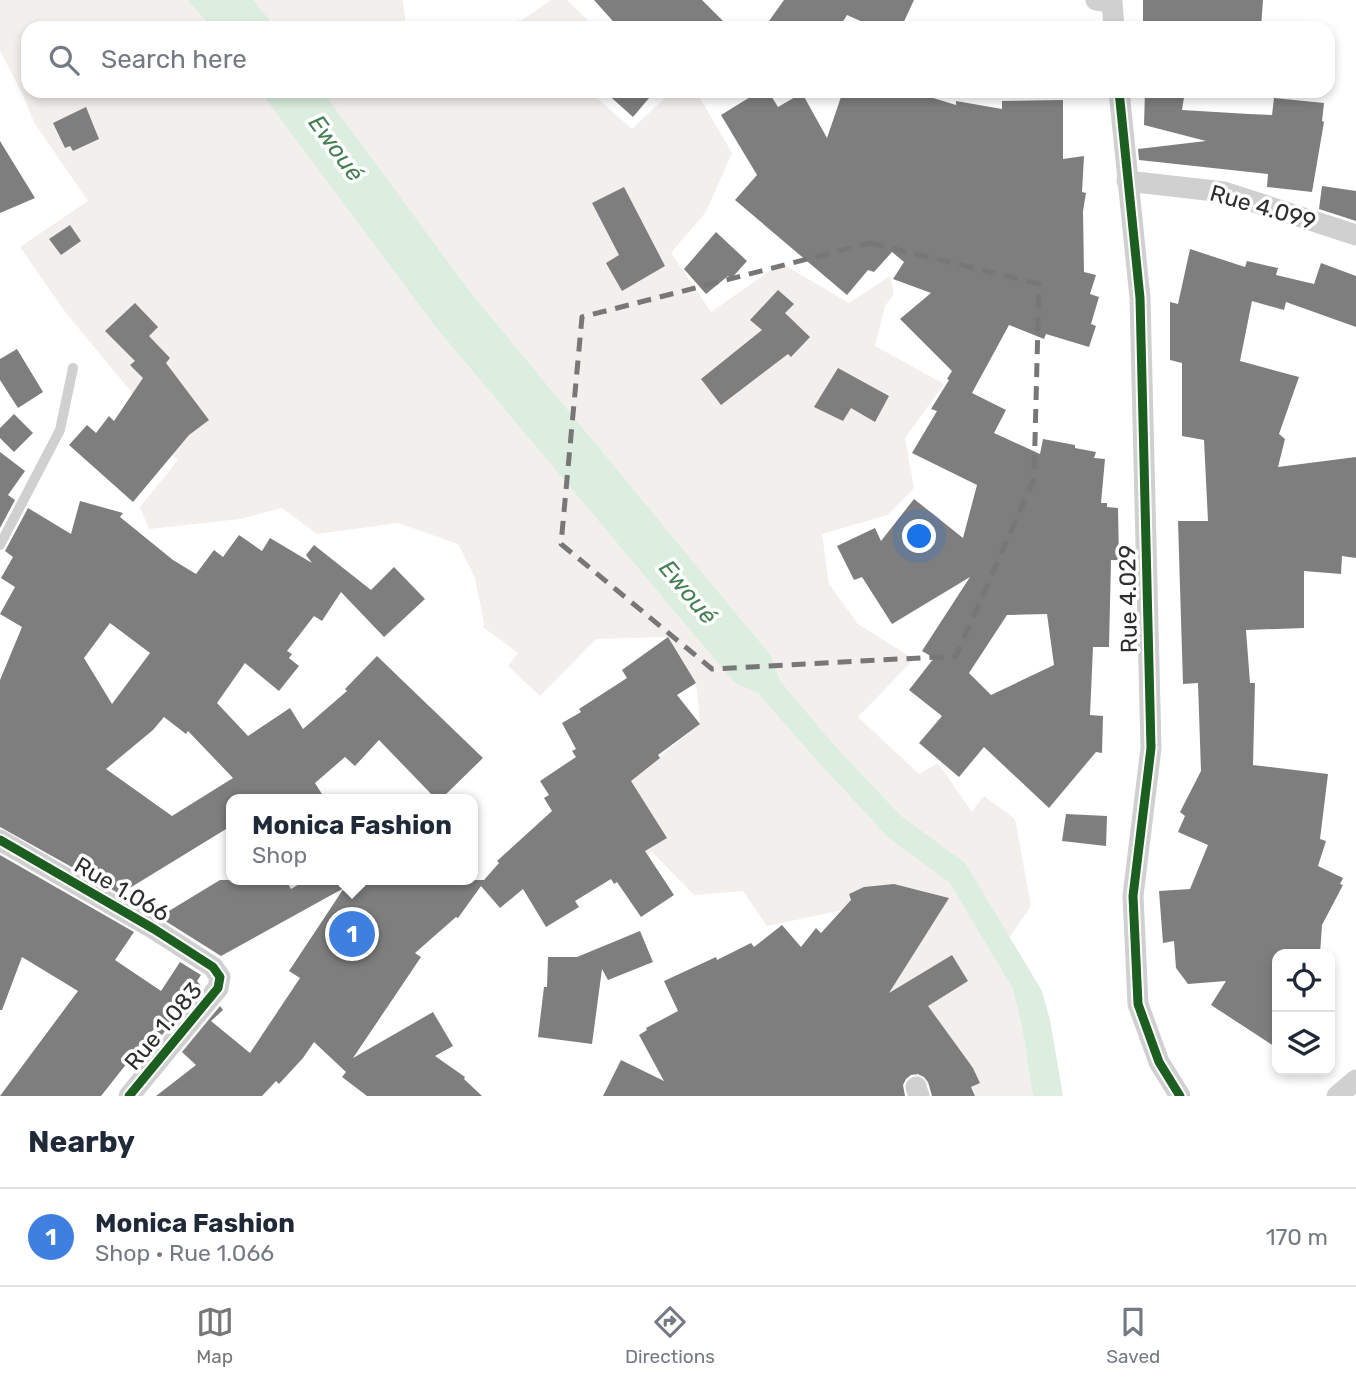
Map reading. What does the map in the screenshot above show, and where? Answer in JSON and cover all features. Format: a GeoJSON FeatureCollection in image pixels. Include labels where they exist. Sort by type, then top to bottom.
{"type":"FeatureCollection","features":[{"type":"Feature","properties":{"kind":"street"},"geometry":{"type":"LineString","coordinates":[[1106,1],[1112,21]]}},
{"type":"Feature","properties":{"kind":"street","name":"Rue 4.029"},"geometry":{"type":"LineString","coordinates":[[1120,98],[1140,298],[1151,748],[1133,896],[1138,1004],[1159,1062],[1180,1096]]}},
{"type":"Feature","properties":{"kind":"street","name":"Rue 4.099"},"geometry":{"type":"LineString","coordinates":[[1127,181],[1224,192],[1356,235]]}},
{"type":"Feature","properties":{"kind":"street","name":"Rue 1.066"},"geometry":{"type":"LineString","coordinates":[[0,840],[154,929],[213,967],[220,977]]}},
{"type":"Feature","properties":{"kind":"street","name":"Rue 1.083"},"geometry":{"type":"LineString","coordinates":[[129,1096],[218,988],[220,977]]}},
{"type":"Feature","properties":{"kind":"street"},"geometry":{"type":"LineString","coordinates":[[1337,1096],[1356,1080]]}},
{"type":"Feature","properties":{"kind":"lane"},"geometry":{"type":"LineString","coordinates":[[0,545],[60,430],[73,368]]}},
{"type":"Feature","properties":{"kind":"highlighted area"},"geometry":{"type":"Polygon","coordinates":[[[870,243],[1039,284],[1034,479],[956,656],[712,669],[561,544],[582,317],[870,243]]]}},
{"type":"Feature","properties":{"kind":"shaded area"},"geometry":{"type":"Polygon","coordinates":[[[0,0],[403,0],[405,21],[21,21],[21,91],[0,51],[0,0]]]}},
{"type":"Feature","properties":{"kind":"shaded area"},"geometry":{"type":"Polygon","coordinates":[[[551,0],[567,0],[589,21],[513,21],[522,20],[551,0]]]}},
{"type":"Feature","properties":{"kind":"shaded area"},"geometry":{"type":"Polygon","coordinates":[[[24,98],[597,98],[632,129],[665,98],[700,98],[732,153],[706,212],[671,253],[711,312],[781,263],[849,303],[890,276],[894,294],[885,306],[875,346],[944,384],[905,438],[914,488],[888,515],[822,534],[829,584],[858,624],[914,659],[858,717],[919,774],[938,763],[972,812],[984,796],[1015,819],[1031,906],[995,959],[1013,989],[1033,1096],[975,1096],[971,1087],[980,1083],[972,1065],[924,1086],[852,997],[948,898],[898,886],[875,886],[849,894],[853,908],[767,926],[743,891],[694,895],[652,852],[624,879],[580,804],[640,773],[700,724],[696,683],[668,637],[596,639],[540,696],[508,666],[518,653],[483,627],[475,578],[458,544],[398,523],[317,534],[282,508],[240,519],[149,529],[140,507],[178,460],[162,446],[144,407],[66,313],[20,247],[88,201],[35,124],[24,98]]]}},
{"type":"Feature","properties":{"kind":"water"},"geometry":{"type":"Polygon","coordinates":[[[188,0],[253,0],[270,21],[206,21],[188,0]]]}},
{"type":"Feature","properties":{"kind":"water","name":"Ewoué"},"geometry":{"type":"Polygon","coordinates":[[[265,98],[327,98],[470,292],[771,656],[780,681],[833,744],[901,816],[965,863],[1042,991],[1050,1020],[1063,1096],[1033,1096],[1013,989],[950,883],[889,838],[759,694],[734,682],[435,326],[265,98]]]}},
{"type":"Feature","properties":{"kind":"building"},"geometry":{"type":"Polygon","coordinates":[[[594,0],[702,0],[723,21],[613,21],[594,0]]]}},
{"type":"Feature","properties":{"kind":"building"},"geometry":{"type":"Polygon","coordinates":[[[784,0],[914,0],[904,21],[860,21],[847,15],[843,21],[769,21],[784,0]]]}},
{"type":"Feature","properties":{"kind":"building"},"geometry":{"type":"Polygon","coordinates":[[[1143,0],[1263,0],[1262,21],[1143,21],[1143,0]]]}},
{"type":"Feature","properties":{"kind":"building"},"geometry":{"type":"Polygon","coordinates":[[[612,98],[649,98],[633,117],[612,98]]]}},
{"type":"Feature","properties":{"kind":"building"},"geometry":{"type":"Polygon","coordinates":[[[749,98],[772,98],[778,107],[793,98],[805,98],[827,138],[841,98],[933,98],[956,105],[956,101],[1002,109],[1002,101],[1063,100],[1063,159],[1084,156],[1084,272],[1096,275],[1090,294],[1099,297],[1091,324],[1096,326],[1089,347],[1046,334],[1044,339],[1009,325],[972,393],[1006,410],[994,433],[1040,454],[1043,439],[1075,445],[1075,448],[1096,452],[1094,458],[1105,459],[1101,503],[1107,503],[1107,507],[1118,508],[1119,560],[1111,560],[1109,647],[1093,647],[1090,715],[1103,716],[1102,753],[1096,752],[1049,808],[984,747],[959,777],[919,743],[942,716],[909,690],[934,658],[922,651],[970,577],[892,624],[862,577],[854,580],[837,546],[875,528],[881,541],[914,499],[963,538],[977,485],[912,453],[937,411],[931,409],[952,371],[900,319],[931,293],[893,279],[904,262],[892,252],[874,272],[868,270],[847,295],[735,200],[757,175],[721,115],[749,98]],[[1047,614],[1007,615],[969,673],[991,695],[1054,665],[1047,614]]]}},
{"type":"Feature","properties":{"kind":"building"},"geometry":{"type":"Polygon","coordinates":[[[1145,98],[1184,98],[1182,110],[1272,115],[1274,98],[1324,103],[1324,122],[1312,192],[1267,187],[1268,174],[1139,160],[1138,149],[1206,141],[1144,125],[1145,98]]]}},
{"type":"Feature","properties":{"kind":"building"},"geometry":{"type":"Polygon","coordinates":[[[86,107],[99,139],[73,151],[70,146],[65,148],[53,123],[86,107]]]}},
{"type":"Feature","properties":{"kind":"building"},"geometry":{"type":"Polygon","coordinates":[[[0,141],[35,198],[0,213],[0,141]]]}},
{"type":"Feature","properties":{"kind":"building"},"geometry":{"type":"Polygon","coordinates":[[[1322,186],[1356,191],[1356,221],[1319,209],[1322,186]]]}},
{"type":"Feature","properties":{"kind":"building"},"geometry":{"type":"Polygon","coordinates":[[[624,187],[665,266],[622,291],[606,263],[619,255],[592,203],[624,187]]]}},
{"type":"Feature","properties":{"kind":"building"},"geometry":{"type":"Polygon","coordinates":[[[70,225],[81,241],[61,255],[49,239],[70,225]]]}},
{"type":"Feature","properties":{"kind":"building"},"geometry":{"type":"Polygon","coordinates":[[[716,232],[747,261],[731,279],[728,276],[706,294],[684,269],[716,232]]]}},
{"type":"Feature","properties":{"kind":"building"},"geometry":{"type":"Polygon","coordinates":[[[1190,249],[1245,267],[1247,261],[1278,268],[1276,275],[1314,284],[1321,263],[1356,276],[1356,327],[1286,302],[1284,310],[1252,301],[1240,361],[1299,377],[1279,434],[1285,439],[1278,467],[1356,457],[1356,558],[1342,556],[1341,574],[1304,571],[1304,628],[1246,630],[1250,683],[1255,683],[1253,765],[1328,774],[1320,839],[1326,841],[1318,866],[1343,878],[1340,884],[1343,885],[1322,925],[1320,949],[1272,949],[1272,1045],[1211,1005],[1226,981],[1188,984],[1176,968],[1174,941],[1163,943],[1159,891],[1190,889],[1208,845],[1178,832],[1185,816],[1180,812],[1201,771],[1198,683],[1183,684],[1178,521],[1208,521],[1204,440],[1182,436],[1182,363],[1170,360],[1170,302],[1178,304],[1190,249]]]}},
{"type":"Feature","properties":{"kind":"building"},"geometry":{"type":"Polygon","coordinates":[[[778,290],[794,304],[785,313],[810,337],[791,357],[788,354],[721,405],[701,379],[762,330],[750,320],[778,290]]]}},
{"type":"Feature","properties":{"kind":"building"},"geometry":{"type":"Polygon","coordinates":[[[135,303],[158,327],[149,336],[170,358],[166,363],[209,420],[189,435],[133,502],[69,445],[87,425],[96,433],[109,416],[114,421],[143,378],[130,365],[135,361],[105,331],[135,303]]]}},
{"type":"Feature","properties":{"kind":"building"},"geometry":{"type":"Polygon","coordinates":[[[17,349],[43,392],[18,408],[0,380],[0,359],[17,349]]]}},
{"type":"Feature","properties":{"kind":"building"},"geometry":{"type":"Polygon","coordinates":[[[838,368],[889,396],[875,422],[851,408],[843,421],[814,407],[838,368]]]}},
{"type":"Feature","properties":{"kind":"building"},"geometry":{"type":"Polygon","coordinates":[[[14,414],[33,433],[14,452],[0,438],[0,428],[14,414]]]}},
{"type":"Feature","properties":{"kind":"building"},"geometry":{"type":"Polygon","coordinates":[[[0,452],[25,471],[8,495],[15,500],[0,528],[0,452]]]}},
{"type":"Feature","properties":{"kind":"building"},"geometry":{"type":"Polygon","coordinates":[[[80,501],[123,513],[120,517],[173,560],[196,574],[214,550],[223,557],[239,535],[262,551],[270,538],[312,563],[306,555],[314,545],[371,590],[394,567],[425,599],[384,637],[341,592],[322,621],[314,616],[287,651],[292,654],[289,658],[299,666],[279,691],[245,663],[217,703],[248,736],[290,708],[303,729],[347,691],[345,689],[377,656],[483,758],[446,794],[431,794],[379,740],[355,766],[345,757],[315,783],[322,794],[226,794],[226,829],[120,894],[0,827],[0,680],[22,627],[0,614],[15,587],[1,578],[13,557],[5,551],[28,508],[71,534],[80,501]],[[110,623],[84,658],[112,704],[150,653],[110,623]],[[164,717],[153,730],[106,769],[172,816],[233,778],[188,731],[186,734],[164,717]]]}},
{"type":"Feature","properties":{"kind":"building"},"geometry":{"type":"Polygon","coordinates":[[[668,637],[696,683],[677,695],[700,724],[658,755],[660,758],[631,781],[667,838],[645,851],[674,895],[641,917],[617,882],[614,884],[611,879],[575,901],[579,907],[546,927],[523,889],[500,908],[481,886],[458,918],[415,953],[421,957],[353,1058],[433,1012],[453,1046],[435,1056],[465,1077],[482,1096],[367,1096],[342,1077],[346,1072],[314,1042],[279,1084],[276,1081],[262,1096],[156,1096],[196,1065],[182,1052],[220,1006],[223,1010],[211,1021],[250,1053],[300,978],[289,971],[344,888],[221,956],[159,917],[220,880],[226,880],[226,885],[289,885],[291,889],[298,885],[478,885],[478,880],[484,880],[499,863],[497,861],[552,811],[544,798],[549,795],[540,781],[576,757],[572,751],[576,749],[562,723],[627,678],[622,670],[668,637]]]}},
{"type":"Feature","properties":{"kind":"building"},"geometry":{"type":"Polygon","coordinates":[[[1066,814],[1107,816],[1106,846],[1062,841],[1066,814]]]}},
{"type":"Feature","properties":{"kind":"building"},"geometry":{"type":"Polygon","coordinates":[[[0,855],[134,932],[115,960],[161,991],[180,962],[201,975],[197,981],[202,987],[162,1035],[154,1029],[101,1096],[0,1096],[78,991],[22,957],[0,1010],[0,855]]]}},
{"type":"Feature","properties":{"kind":"building"},"geometry":{"type":"Polygon","coordinates":[[[894,884],[949,898],[889,993],[952,955],[968,981],[928,1006],[973,1068],[980,1083],[971,1087],[975,1096],[932,1096],[928,1082],[918,1074],[906,1079],[903,1085],[905,1096],[603,1096],[621,1060],[664,1081],[639,1035],[647,1030],[646,1028],[678,1011],[664,981],[751,943],[754,947],[782,925],[801,947],[816,928],[821,933],[851,900],[849,894],[864,887],[894,884]]]}},
{"type":"Feature","properties":{"kind":"building"},"geometry":{"type":"Polygon","coordinates":[[[640,931],[653,962],[608,980],[602,969],[592,1044],[538,1037],[544,987],[547,987],[548,957],[577,957],[640,931]]]}},
{"type":"Feature","properties":{"kind":"cycle path"},"geometry":{"type":"LineString","coordinates":[[1120,98],[1140,298],[1151,748],[1133,896],[1138,1004],[1159,1062],[1180,1096]]}},
{"type":"Feature","properties":{"kind":"cycle path"},"geometry":{"type":"LineString","coordinates":[[0,840],[154,929],[213,967],[220,977],[218,988],[129,1096]]}},
{"type":"Feature","properties":{"kind":"place","name":"Monica Fashion"},"geometry":{"type":"Point","coordinates":[352,934]}}]}
